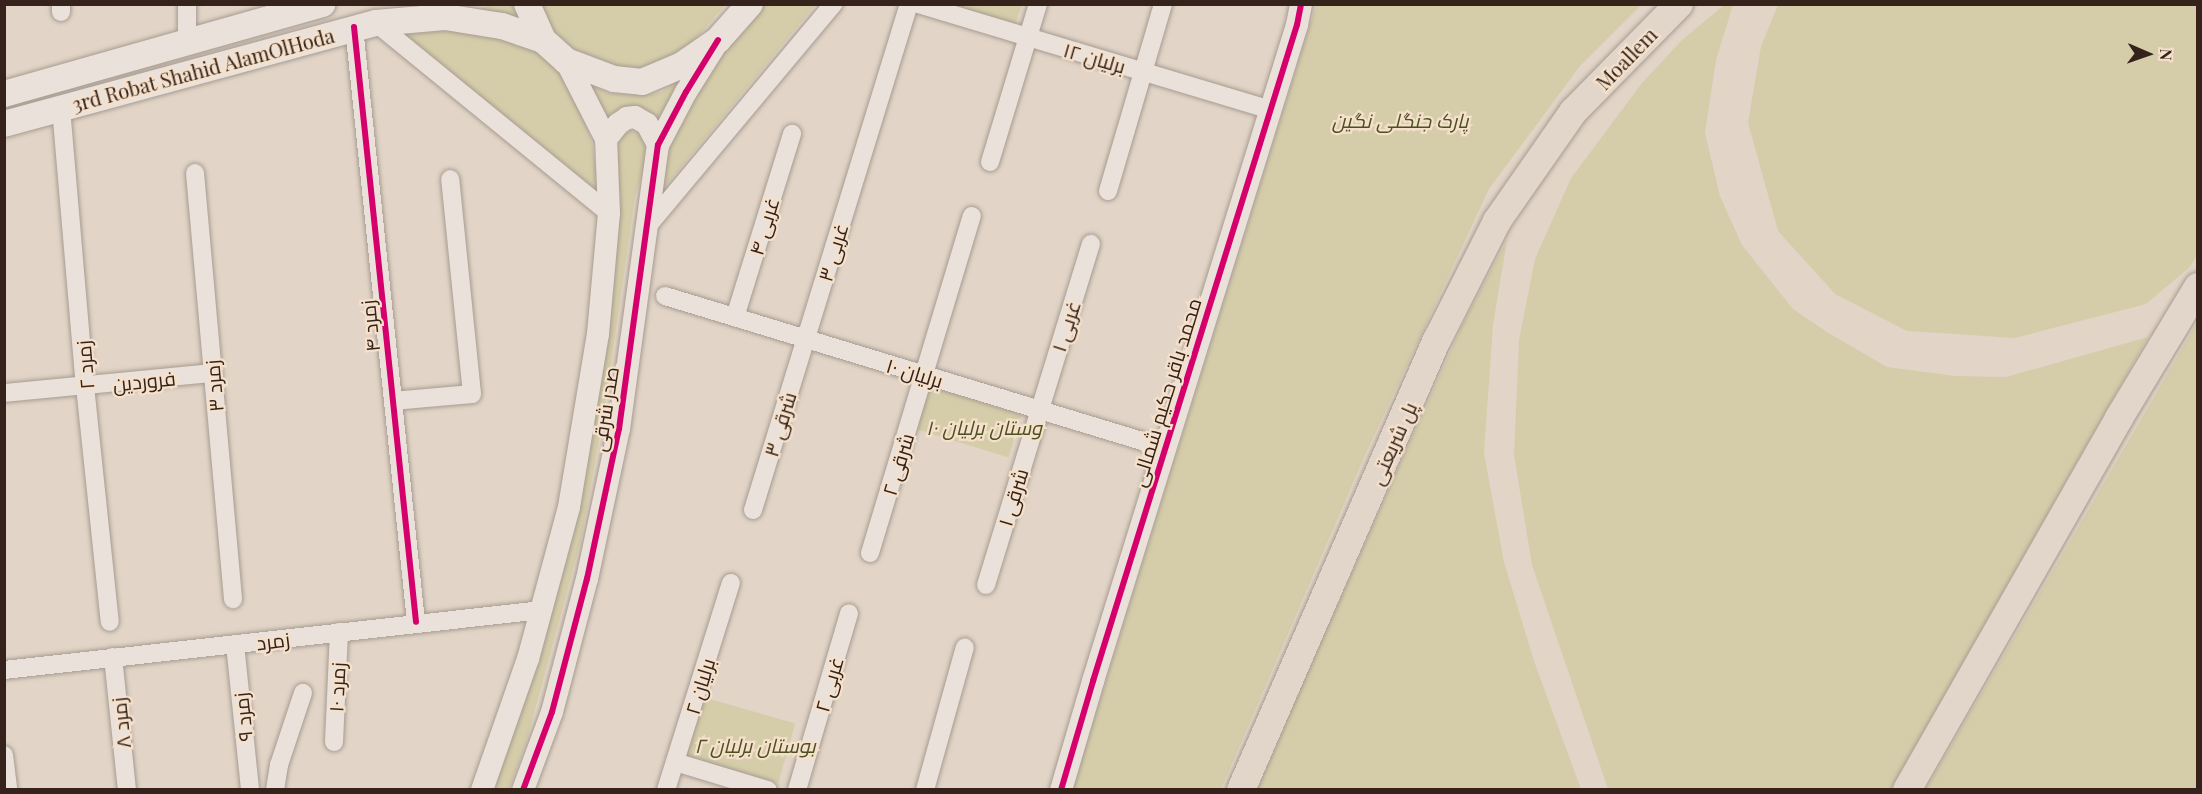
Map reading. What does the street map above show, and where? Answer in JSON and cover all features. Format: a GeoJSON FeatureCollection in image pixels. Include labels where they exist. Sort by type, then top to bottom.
{"type":"FeatureCollection","features":[{"type":"Feature","properties":{"kind":"main road","name":"3rd Robat Shahid AlamOlHoda"},"geometry":{"type":"LineString","coordinates":[[4,94],[323,4]]}},
{"type":"Feature","properties":{"kind":"main road"},"geometry":{"type":"LineString","coordinates":[[445,17],[472,4]]}},
{"type":"Feature","properties":{"kind":"main road"},"geometry":{"type":"LineString","coordinates":[[527,4],[543,40],[566,61],[614,79],[642,82],[682,65],[718,40],[750,4]]}},
{"type":"Feature","properties":{"kind":"main road","name":"پل شریعتی"},"geometry":{"type":"LineString","coordinates":[[1241,789],[1437,338],[1497,221],[1573,112],[1679,4]]}},
{"type":"Feature","properties":{"kind":"main road","name":"3rd Robat Shahid AlamOlHoda"},"geometry":{"type":"LineString","coordinates":[[4,124],[365,25],[445,17],[502,26],[543,40]]}},
{"type":"Feature","properties":{"kind":"main road"},"geometry":{"type":"LineString","coordinates":[[1907,789],[2113,428],[2198,287]]}},
{"type":"Feature","properties":{"kind":"street"},"geometry":{"type":"LineString","coordinates":[[187,4],[187,42]]}},
{"type":"Feature","properties":{"kind":"street"},"geometry":{"type":"LineString","coordinates":[[646,228],[833,4]]}},
{"type":"Feature","properties":{"kind":"street","name":"۳ غربی"},"geometry":{"type":"LineString","coordinates":[[806,339],[909,4]]}},
{"type":"Feature","properties":{"kind":"street","name":"برلیان ۱۲"},"geometry":{"type":"LineString","coordinates":[[918,4],[1271,110]]}},
{"type":"Feature","properties":{"kind":"street"},"geometry":{"type":"LineString","coordinates":[[990,162],[1038,4]]}},
{"type":"Feature","properties":{"kind":"street"},"geometry":{"type":"LineString","coordinates":[[1108,191],[1163,4]]}},
{"type":"Feature","properties":{"kind":"street","name":"محمد باقر حکیم شمالی"},"geometry":{"type":"LineString","coordinates":[[1062,789],[1165,448],[1271,110],[1301,4]]}},
{"type":"Feature","properties":{"kind":"street"},"geometry":{"type":"LineString","coordinates":[[365,25],[609,213]]}},
{"type":"Feature","properties":{"kind":"street","name":"زمرد ۴"},"geometry":{"type":"LineString","coordinates":[[365,25],[393,401],[416,622]]}},
{"type":"Feature","properties":{"kind":"street","name":"صدر شرقی"},"geometry":{"type":"LineString","coordinates":[[523,789],[552,712],[587,579],[619,429],[658,145],[686,92],[718,40]]}},
{"type":"Feature","properties":{"kind":"street","name":"صدر شرقی"},"geometry":{"type":"LineString","coordinates":[[482,789],[528,659],[569,507],[598,334],[609,213],[606,139],[566,61]]}},
{"type":"Feature","properties":{"kind":"street","name":"زمرد ۲"},"geometry":{"type":"LineString","coordinates":[[61,108],[85,386],[110,622]]}},
{"type":"Feature","properties":{"kind":"street"},"geometry":{"type":"LineString","coordinates":[[606,139],[618,124],[627,118],[635,117],[647,124],[658,145]]}},
{"type":"Feature","properties":{"kind":"street","name":"۴ غربی"},"geometry":{"type":"LineString","coordinates":[[735,317],[792,134]]}},
{"type":"Feature","properties":{"kind":"street","name":"زمرد ۳"},"geometry":{"type":"LineString","coordinates":[[195,173],[233,599]]}},
{"type":"Feature","properties":{"kind":"street"},"geometry":{"type":"LineString","coordinates":[[393,401],[472,394],[450,179]]}},
{"type":"Feature","properties":{"kind":"street"},"geometry":{"type":"LineString","coordinates":[[923,375],[972,216]]}},
{"type":"Feature","properties":{"kind":"street","name":"۱ غربی"},"geometry":{"type":"LineString","coordinates":[[1039,409],[1091,244]]}},
{"type":"Feature","properties":{"kind":"street","name":"برلیان ۱۰"},"geometry":{"type":"LineString","coordinates":[[665,296],[1165,448]]}},
{"type":"Feature","properties":{"kind":"street","name":"۳ شرقی"},"geometry":{"type":"LineString","coordinates":[[753,510],[806,339]]}},
{"type":"Feature","properties":{"kind":"street","name":"فروردین"},"geometry":{"type":"LineString","coordinates":[[4,393],[212,373]]}},
{"type":"Feature","properties":{"kind":"street","name":"۲ شرقی"},"geometry":{"type":"LineString","coordinates":[[870,553],[923,375]]}},
{"type":"Feature","properties":{"kind":"street","name":"۱ شرقی"},"geometry":{"type":"LineString","coordinates":[[986,585],[1039,409]]}},
{"type":"Feature","properties":{"kind":"street","name":"برلیان ۲"},"geometry":{"type":"LineString","coordinates":[[666,789],[730,583]]}},
{"type":"Feature","properties":{"kind":"street","name":"زمرد"},"geometry":{"type":"LineString","coordinates":[[4,669],[416,622],[542,610]]}},
{"type":"Feature","properties":{"kind":"street","name":"۲ غربی"},"geometry":{"type":"LineString","coordinates":[[797,789],[849,613]]}},
{"type":"Feature","properties":{"kind":"street","name":"زمرد ۱۰"},"geometry":{"type":"LineString","coordinates":[[334,742],[339,632]]}},
{"type":"Feature","properties":{"kind":"street","name":"زمرد ۹"},"geometry":{"type":"LineString","coordinates":[[235,644],[250,789]]}},
{"type":"Feature","properties":{"kind":"street"},"geometry":{"type":"LineString","coordinates":[[925,789],[965,647]]}},
{"type":"Feature","properties":{"kind":"street","name":"زمرد ۸"},"geometry":{"type":"LineString","coordinates":[[113,657],[127,789]]}},
{"type":"Feature","properties":{"kind":"street"},"geometry":{"type":"LineString","coordinates":[[275,789],[279,765],[303,693]]}},
{"type":"Feature","properties":{"kind":"street"},"geometry":{"type":"LineString","coordinates":[[4,755],[8,789]]}},
{"type":"Feature","properties":{"kind":"street"},"geometry":{"type":"LineString","coordinates":[[675,762],[768,789]]}},
{"type":"Feature","properties":{"kind":"green space"},"geometry":{"type":"Polygon","coordinates":[[[488,5],[514,5],[521,25],[474,13],[488,5]]]}},
{"type":"Feature","properties":{"kind":"green space"},"geometry":{"type":"Polygon","coordinates":[[[535,5],[725,5],[701,33],[670,62],[635,69],[605,68],[556,41],[535,5]]]}},
{"type":"Feature","properties":{"kind":"green space"},"geometry":{"type":"Polygon","coordinates":[[[759,5],[815,5],[662,190],[670,144],[707,74],[759,5]]]}},
{"type":"Feature","properties":{"kind":"green space"},"geometry":{"type":"Polygon","coordinates":[[[950,5],[1022,5],[1015,24],[950,5]]]}},
{"type":"Feature","properties":{"kind":"green space","name":"پارک جنگلی نگین"},"geometry":{"type":"Polygon","coordinates":[[[1316,5],[1641,5],[1580,66],[1489,189],[1365,455],[1221,789],[1072,790],[1316,5]]]}},
{"type":"Feature","properties":{"kind":"green space"},"geometry":{"type":"Polygon","coordinates":[[[1724,5],[1733,5],[1716,60],[1705,133],[1720,196],[1742,245],[1793,309],[1887,367],[1956,376],[2006,377],[2148,337],[1891,789],[1608,789],[1532,565],[1514,455],[1519,340],[1535,259],[1571,178],[1642,83],[1682,40],[1724,5]]]}},
{"type":"Feature","properties":{"kind":"green space"},"geometry":{"type":"Polygon","coordinates":[[[1778,5],[2197,5],[2197,255],[2190,267],[2146,304],[2015,338],[1907,331],[1835,294],[1778,231],[1748,123],[1761,46],[1778,5]]]}},
{"type":"Feature","properties":{"kind":"green space"},"geometry":{"type":"Polygon","coordinates":[[[445,26],[527,45],[555,64],[575,96],[592,143],[599,192],[396,28],[445,26]]]}},
{"type":"Feature","properties":{"kind":"green space"},"geometry":{"type":"Polygon","coordinates":[[[682,77],[657,123],[651,112],[637,109],[608,120],[590,84],[607,93],[646,95],[662,92],[682,77]]]}},
{"type":"Feature","properties":{"kind":"green space"},"geometry":{"type":"Polygon","coordinates":[[[630,131],[640,133],[646,144],[648,155],[635,197],[604,413],[581,540],[526,743],[509,789],[495,790],[556,594],[617,154],[620,137],[630,131]]]}},
{"type":"Feature","properties":{"kind":"green space"},"geometry":{"type":"Polygon","coordinates":[[[1507,240],[1493,325],[1484,453],[1504,562],[1534,661],[1581,789],[1255,790],[1461,328],[1507,240]]]}},
{"type":"Feature","properties":{"kind":"green space"},"geometry":{"type":"Polygon","coordinates":[[[2197,322],[2197,789],[1926,789],[2193,330],[2197,322]]]}},
{"type":"Feature","properties":{"kind":"green space","name":"وستان برلیان ۱۰"},"geometry":{"type":"Polygon","coordinates":[[[929,386],[1022,414],[1009,457],[916,429],[929,386]]]}},
{"type":"Feature","properties":{"kind":"green space","name":"بوستان برلیان ۲"},"geometry":{"type":"Polygon","coordinates":[[[703,697],[795,723],[778,783],[686,757],[703,697]]]}},
{"type":"Feature","properties":{"kind":"cycle path"},"geometry":{"type":"LineString","coordinates":[[1061,790],[1297,25],[1301,4]]}},
{"type":"Feature","properties":{"kind":"cycle path"},"geometry":{"type":"LineString","coordinates":[[354,27],[416,622]]}},
{"type":"Feature","properties":{"kind":"cycle path"},"geometry":{"type":"LineString","coordinates":[[523,790],[552,712],[587,579],[619,429],[658,145],[686,92],[718,40]]}}]}
